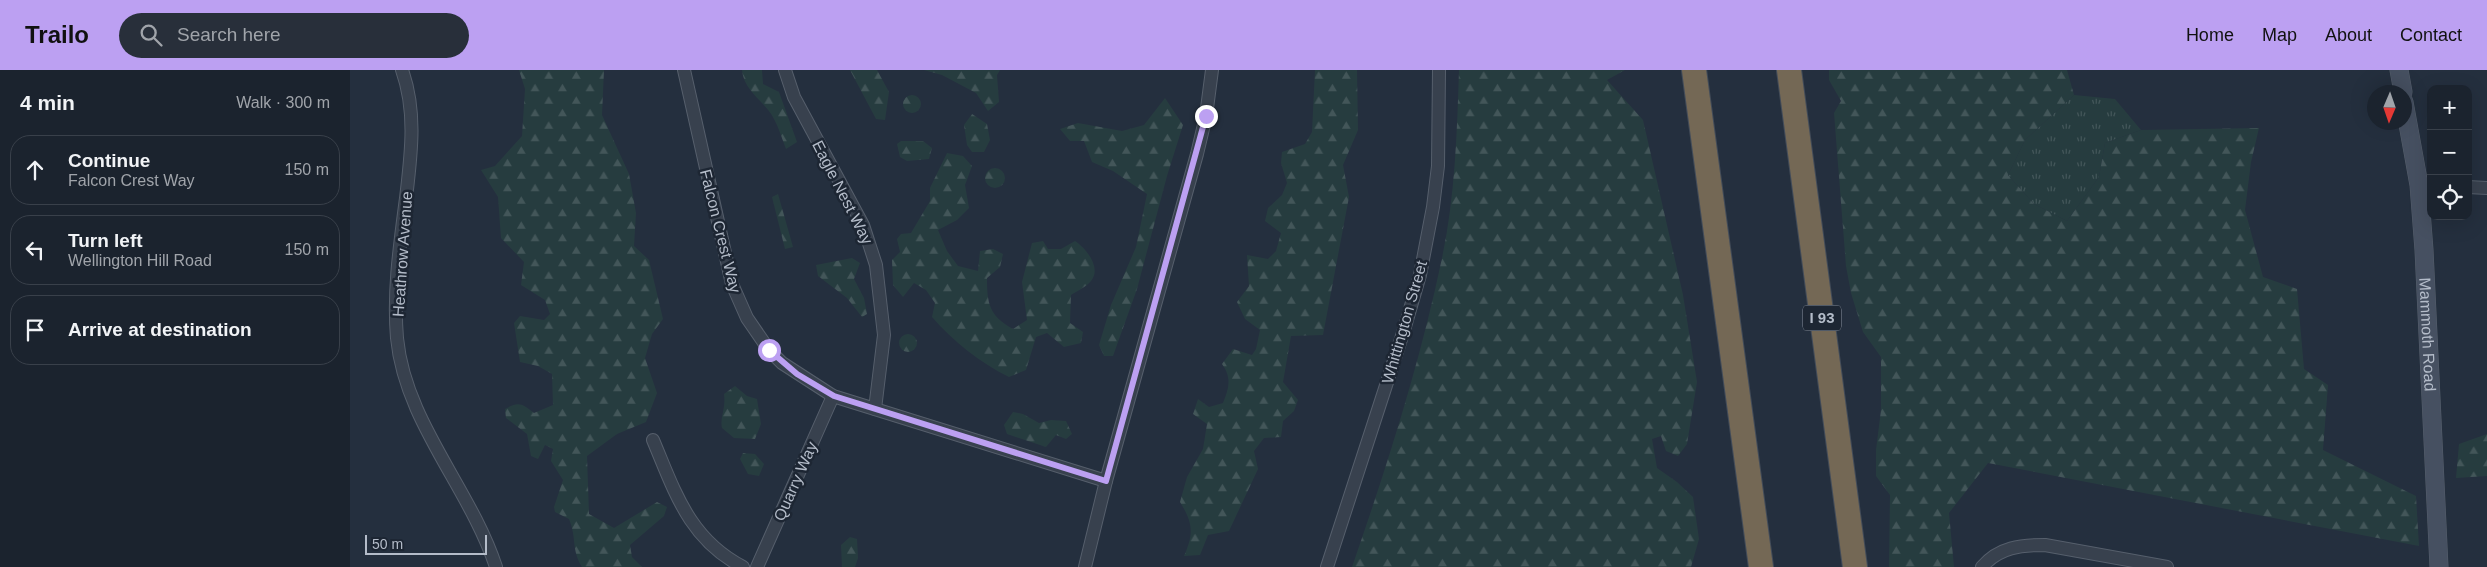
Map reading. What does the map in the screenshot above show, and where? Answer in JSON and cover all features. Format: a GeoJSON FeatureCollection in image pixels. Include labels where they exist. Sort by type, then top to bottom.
{"type":"FeatureCollection","features":[{"type":"Feature","properties":{"kind":"highway"},"geometry":{"type":"LineString","coordinates":[[1694,70],[1761,567]]}},
{"type":"Feature","properties":{"kind":"highway","name":"I 93"},"geometry":{"type":"LineString","coordinates":[[1789,70],[1855,567]]}},
{"type":"Feature","properties":{"kind":"main road"},"geometry":{"type":"LineString","coordinates":[[2399,70],[2402,85]]}},
{"type":"Feature","properties":{"kind":"main road","name":"Mammoth Road"},"geometry":{"type":"LineString","coordinates":[[2411,130],[2425,185],[2439,567]]}},
{"type":"Feature","properties":{"kind":"street","name":"Heathrow Avenue"},"geometry":{"type":"LineString","coordinates":[[402,70],[408,93],[412,130],[395,300],[400,357],[418,411],[458,486],[496,567]]}},
{"type":"Feature","properties":{"kind":"street","name":"Falcon Crest Way"},"geometry":{"type":"LineString","coordinates":[[684,70],[722,247],[732,284],[747,318],[769,350],[782,363],[834,396],[1106,481]]}},
{"type":"Feature","properties":{"kind":"street","name":"Eagle Nest Way"},"geometry":{"type":"LineString","coordinates":[[785,70],[794,96],[863,224],[876,265],[884,335],[875,409]]}},
{"type":"Feature","properties":{"kind":"street"},"geometry":{"type":"LineString","coordinates":[[1085,567],[1106,481],[1198,154],[1206,116],[1212,70]]}},
{"type":"Feature","properties":{"kind":"street","name":"Whittington Street"},"geometry":{"type":"LineString","coordinates":[[1327,567],[1420,275],[1433,207],[1438,166],[1439,70]]}},
{"type":"Feature","properties":{"kind":"street"},"geometry":{"type":"LineString","coordinates":[[2472,187],[2487,188]]}},
{"type":"Feature","properties":{"kind":"street","name":"Quarry Way"},"geometry":{"type":"LineString","coordinates":[[757,567],[834,396]]}},
{"type":"Feature","properties":{"kind":"street"},"geometry":{"type":"LineString","coordinates":[[653,440],[688,519],[713,547],[727,559],[742,567]]}},
{"type":"Feature","properties":{"kind":"street"},"geometry":{"type":"LineString","coordinates":[[1982,567],[1991,557],[2008,548],[2026,545],[2046,545],[2166,567]]}},
{"type":"Feature","properties":{"kind":"green space"},"geometry":{"type":"Polygon","coordinates":[[[519,70],[604,70],[602,115],[629,174],[636,213],[634,246],[649,260],[663,319],[652,334],[645,358],[657,393],[646,422],[617,434],[587,456],[589,514],[614,528],[657,502],[667,507],[664,516],[630,545],[632,557],[642,567],[582,567],[576,555],[569,519],[555,512],[554,507],[563,480],[551,461],[553,449],[545,445],[538,459],[531,456],[527,434],[506,418],[505,409],[517,404],[534,413],[553,405],[552,374],[538,366],[520,362],[514,323],[520,316],[544,320],[550,314],[545,300],[521,285],[524,262],[501,238],[498,197],[481,170],[495,166],[522,136],[525,89],[519,70]]]}},
{"type":"Feature","properties":{"kind":"green space"},"geometry":{"type":"Polygon","coordinates":[[[742,70],[762,70],[763,84],[779,92],[797,142],[786,149],[774,119],[747,84],[742,70]]]}},
{"type":"Feature","properties":{"kind":"green space"},"geometry":{"type":"Polygon","coordinates":[[[850,70],[877,70],[889,92],[885,120],[876,119],[850,70]]]}},
{"type":"Feature","properties":{"kind":"green space"},"geometry":{"type":"Polygon","coordinates":[[[924,70],[1000,70],[997,75],[999,102],[988,111],[976,93],[942,75],[924,70]]]}},
{"type":"Feature","properties":{"kind":"green space"},"geometry":{"type":"Polygon","coordinates":[[[1315,70],[1357,70],[1358,130],[1343,165],[1349,197],[1323,335],[1291,336],[1283,382],[1298,400],[1294,411],[1283,421],[1281,437],[1264,438],[1254,451],[1258,469],[1229,531],[1208,535],[1200,555],[1184,556],[1191,528],[1188,516],[1180,502],[1187,477],[1203,449],[1207,424],[1193,414],[1198,399],[1209,407],[1223,403],[1229,383],[1222,364],[1233,349],[1252,355],[1256,349],[1260,330],[1245,319],[1237,302],[1249,286],[1247,255],[1268,259],[1276,251],[1281,233],[1265,221],[1268,208],[1282,195],[1287,183],[1281,163],[1282,152],[1305,144],[1312,132],[1315,70]]]}},
{"type":"Feature","properties":{"kind":"green space"},"geometry":{"type":"Polygon","coordinates":[[[1459,70],[1625,70],[1607,80],[1643,120],[1683,295],[1697,382],[1687,444],[1678,456],[1666,451],[1661,436],[1652,439],[1657,468],[1677,482],[1693,497],[1699,539],[1691,567],[1352,567],[1402,414],[1424,336],[1442,258],[1453,188],[1459,70]]]}},
{"type":"Feature","properties":{"kind":"green space"},"geometry":{"type":"Polygon","coordinates":[[[1829,70],[2067,70],[2074,95],[2025,140],[2008,175],[2034,204],[2067,221],[2099,177],[2105,143],[2141,130],[2259,128],[2251,162],[2245,210],[2263,277],[2297,289],[2304,369],[2328,385],[2323,450],[2416,496],[2419,546],[1988,463],[1949,513],[1954,567],[1889,567],[1890,495],[1876,476],[1876,450],[1881,410],[1881,357],[1863,332],[1851,293],[1846,266],[1834,113],[1841,101],[1829,80],[1829,70]]]}},
{"type":"Feature","properties":{"kind":"green space"},"geometry":{"type":"Polygon","coordinates":[[[912,95],[918,98],[921,104],[918,110],[912,113],[906,110],[903,104],[906,98],[912,95]]]}},
{"type":"Feature","properties":{"kind":"green space"},"geometry":{"type":"Polygon","coordinates":[[[2074,95],[2115,99],[2141,130],[2105,143],[2099,177],[2067,221],[2034,204],[2008,175],[2025,140],[2074,95]]]}},
{"type":"Feature","properties":{"kind":"green space"},"geometry":{"type":"Polygon","coordinates":[[[1165,98],[1183,125],[1167,176],[1137,289],[1113,356],[1104,356],[1099,345],[1111,305],[1136,247],[1147,194],[1113,171],[1092,162],[1084,141],[1070,141],[1060,129],[1078,123],[1122,131],[1144,125],[1165,98]]]}},
{"type":"Feature","properties":{"kind":"green space"},"geometry":{"type":"Polygon","coordinates":[[[972,114],[987,124],[990,140],[984,152],[972,152],[967,145],[964,125],[972,114]]]}},
{"type":"Feature","properties":{"kind":"green space"},"geometry":{"type":"Polygon","coordinates":[[[901,141],[923,141],[932,148],[929,159],[907,161],[900,157],[897,144],[901,141]]]}},
{"type":"Feature","properties":{"kind":"green space"},"geometry":{"type":"Polygon","coordinates":[[[947,153],[963,156],[972,166],[965,185],[969,208],[957,220],[938,230],[947,251],[958,266],[978,271],[980,251],[993,249],[1003,254],[1000,267],[987,278],[987,287],[991,308],[994,314],[1005,324],[1013,329],[1027,320],[1022,282],[1032,243],[1043,241],[1048,249],[1061,249],[1075,241],[1088,253],[1094,264],[1094,276],[1087,285],[1071,295],[1070,323],[1083,332],[1081,343],[1064,347],[1047,333],[1036,337],[1026,370],[1009,377],[977,358],[940,326],[932,317],[935,303],[926,290],[914,283],[903,297],[893,285],[892,260],[900,252],[897,239],[901,234],[911,233],[930,201],[930,188],[947,153]]]}},
{"type":"Feature","properties":{"kind":"green space"},"geometry":{"type":"Polygon","coordinates":[[[995,168],[1002,171],[1005,178],[1002,185],[995,188],[988,185],[985,178],[988,171],[995,168]]]}},
{"type":"Feature","properties":{"kind":"green space"},"geometry":{"type":"Polygon","coordinates":[[[778,194],[793,247],[785,249],[772,197],[778,194]]]}},
{"type":"Feature","properties":{"kind":"green space"},"geometry":{"type":"Polygon","coordinates":[[[852,258],[860,263],[854,279],[864,298],[867,314],[862,317],[847,298],[818,276],[816,265],[852,258]]]}},
{"type":"Feature","properties":{"kind":"green space"},"geometry":{"type":"Polygon","coordinates":[[[908,334],[914,337],[917,343],[914,349],[908,352],[902,349],[899,343],[902,337],[908,334]]]}},
{"type":"Feature","properties":{"kind":"green space"},"geometry":{"type":"Polygon","coordinates":[[[735,386],[747,396],[757,399],[761,424],[755,439],[734,438],[722,428],[724,394],[735,386]]]}},
{"type":"Feature","properties":{"kind":"green space"},"geometry":{"type":"Polygon","coordinates":[[[1013,412],[1023,414],[1039,423],[1051,420],[1066,421],[1072,434],[1066,439],[1056,435],[1046,447],[1007,434],[1004,425],[1013,412]]]}},
{"type":"Feature","properties":{"kind":"green space"},"geometry":{"type":"Polygon","coordinates":[[[2487,434],[2487,476],[2456,478],[2459,444],[2487,434]]]}},
{"type":"Feature","properties":{"kind":"green space"},"geometry":{"type":"Polygon","coordinates":[[[743,453],[755,454],[764,464],[759,476],[748,474],[740,459],[743,453]]]}},
{"type":"Feature","properties":{"kind":"green space"},"geometry":{"type":"Polygon","coordinates":[[[850,537],[857,539],[858,558],[855,567],[842,567],[841,545],[850,537]]]}},
{"type":"Feature","properties":{"kind":"route"},"geometry":{"type":"LineString","coordinates":[[769,350],[797,374],[834,396],[1106,481],[1198,154],[1206,116]]}}]}
